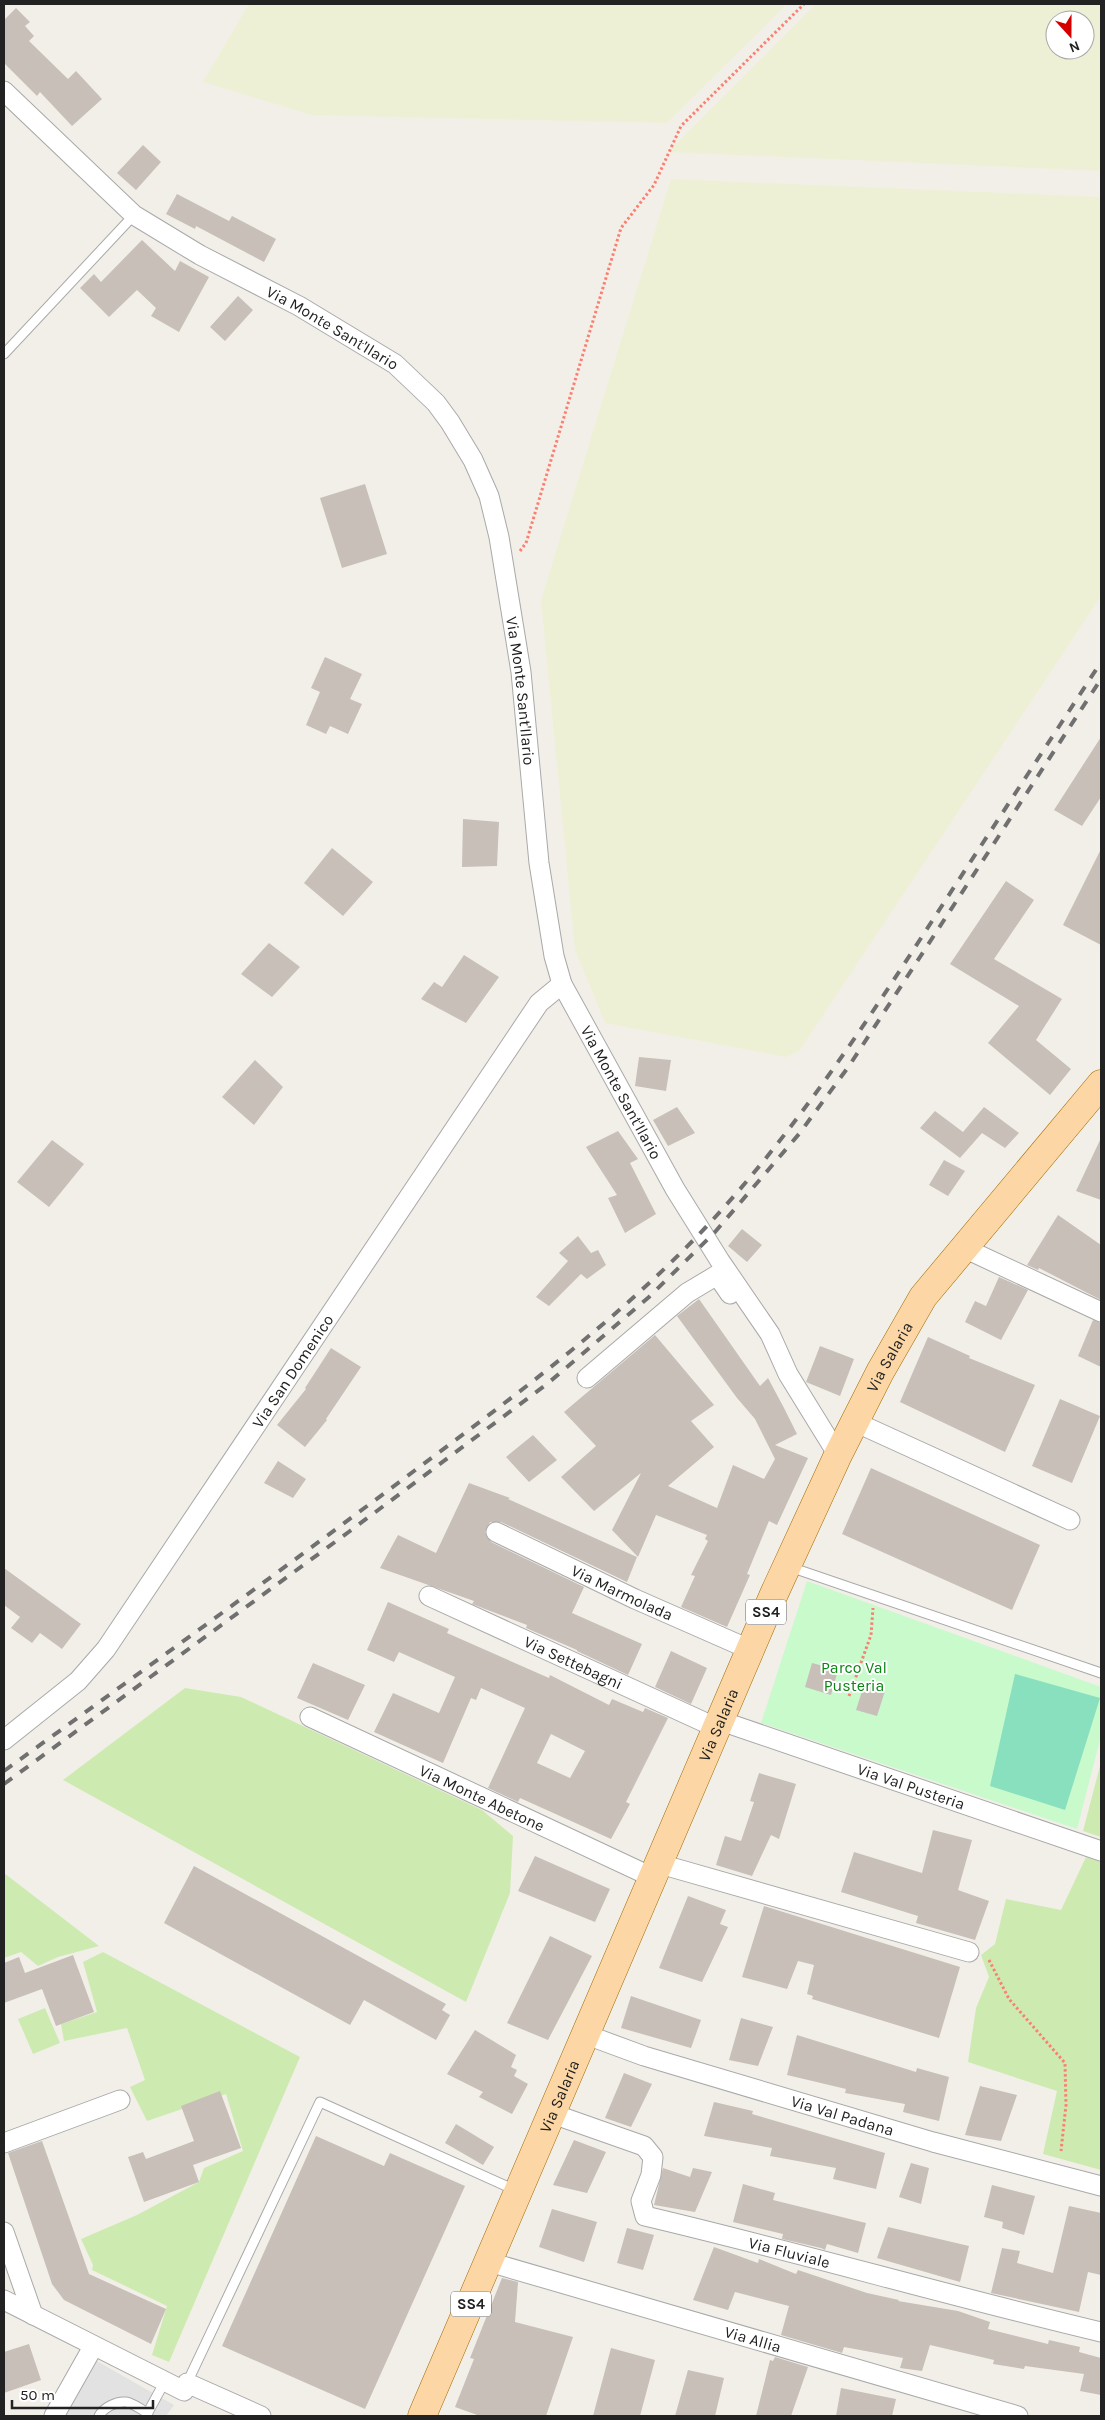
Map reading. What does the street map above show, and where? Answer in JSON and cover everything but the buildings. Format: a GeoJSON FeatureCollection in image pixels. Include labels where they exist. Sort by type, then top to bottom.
{"type":"FeatureCollection","features":[{"type":"Feature","properties":{"kind":"main road","name":"Via Salaria"},"geometry":{"type":"LineString","coordinates":[[423,2416],[787,1566],[838,1454],[923,1296],[1101,1084]]}},
{"type":"Feature","properties":{"kind":"street","name":"Via Monte Sant'Ilario"},"geometry":{"type":"LineString","coordinates":[[4,91],[134,214],[200,255],[323,320],[395,364],[436,403],[450,422],[473,460],[489,496],[504,570],[521,672],[539,863],[554,956],[562,984],[675,1189],[720,1261],[770,1334],[788,1374],[838,1454]]}},
{"type":"Feature","properties":{"kind":"street","name":"Via San Domenico"},"geometry":{"type":"LineString","coordinates":[[4,1740],[78,1680],[106,1649],[539,1002],[562,984]]}},
{"type":"Feature","properties":{"kind":"street"},"geometry":{"type":"LineString","coordinates":[[964,1248],[1101,1312]]}},
{"type":"Feature","properties":{"kind":"street"},"geometry":{"type":"LineString","coordinates":[[587,1378],[686,1293],[717,1275],[766,1348],[778,1352]]}},
{"type":"Feature","properties":{"kind":"street"},"geometry":{"type":"LineString","coordinates":[[855,1422],[1070,1520]]}},
{"type":"Feature","properties":{"kind":"street","name":"Via Marmolada"},"geometry":{"type":"LineString","coordinates":[[496,1532],[635,1599],[751,1650]]}},
{"type":"Feature","properties":{"kind":"street","name":"Via Settebagni"},"geometry":{"type":"LineString","coordinates":[[429,1596],[719,1724]]}},
{"type":"Feature","properties":{"kind":"street","name":"Via Monte Abetone"},"geometry":{"type":"LineString","coordinates":[[310,1717],[657,1871],[969,1952]]}},
{"type":"Feature","properties":{"kind":"street","name":"Via Val Pusteria"},"geometry":{"type":"LineString","coordinates":[[719,1724],[1101,1851]]}},
{"type":"Feature","properties":{"kind":"street","name":"Via Val Padana"},"geometry":{"type":"LineString","coordinates":[[587,2035],[644,2056],[934,2142],[1101,2186]]}},
{"type":"Feature","properties":{"kind":"street"},"geometry":{"type":"LineString","coordinates":[[4,2143],[120,2100]]}},
{"type":"Feature","properties":{"kind":"street","name":"Via Fluviale"},"geometry":{"type":"LineString","coordinates":[[553,2114],[644,2146],[653,2157],[651,2175],[641,2201],[645,2216],[755,2243],[977,2303],[1101,2332]]}},
{"type":"Feature","properties":{"kind":"street"},"geometry":{"type":"LineString","coordinates":[[4,2232],[33,2316]]}},
{"type":"Feature","properties":{"kind":"street","name":"Via Allia"},"geometry":{"type":"LineString","coordinates":[[489,2262],[1018,2416]]}},
{"type":"Feature","properties":{"kind":"street"},"geometry":{"type":"LineString","coordinates":[[4,2300],[93,2347],[184,2391],[187,2384],[261,2416]]}},
{"type":"Feature","properties":{"kind":"street"},"geometry":{"type":"LineString","coordinates":[[54,2416],[93,2347]]}},
{"type":"Feature","properties":{"kind":"lane"},"geometry":{"type":"LineString","coordinates":[[4,354],[134,214]]}},
{"type":"Feature","properties":{"kind":"lane"},"geometry":{"type":"LineString","coordinates":[[787,1566],[1101,1673]]}},
{"type":"Feature","properties":{"kind":"lane"},"geometry":{"type":"LineString","coordinates":[[187,2384],[320,2102],[520,2192]]}},
{"type":"Feature","properties":{"kind":"lane"},"geometry":{"type":"LineString","coordinates":[[99,2416],[102,2411],[114,2404],[127,2402],[147,2415],[165,2381]]}},
{"type":"Feature","properties":{"kind":"path"},"geometry":{"type":"LineString","coordinates":[[504,570],[526,543],[621,228],[654,185],[681,126],[804,4]]}},
{"type":"Feature","properties":{"kind":"path"},"geometry":{"type":"LineString","coordinates":[[849,1696],[871,1635],[872,1595]]}},
{"type":"Feature","properties":{"kind":"path"},"geometry":{"type":"LineString","coordinates":[[989,1960],[1009,1998],[1065,2063],[1066,2105],[1061,2150]]}},
{"type":"Feature","properties":{"kind":"green space"},"geometry":{"type":"Polygon","coordinates":[[[249,4],[787,4],[667,123],[312,115],[203,82],[249,4]]]}},
{"type":"Feature","properties":{"kind":"green space"},"geometry":{"type":"Polygon","coordinates":[[[816,4],[1101,4],[1101,171],[668,152],[816,4]]]}},
{"type":"Feature","properties":{"kind":"green space"},"geometry":{"type":"Polygon","coordinates":[[[671,179],[1101,197],[1101,596],[800,1050],[786,1057],[605,1023],[575,950],[541,600],[671,179]]]}},
{"type":"Feature","properties":{"kind":"green space","name":"Parco Val Pusteria"},"geometry":{"type":"Polygon","coordinates":[[[807,1581],[1101,1687],[1101,1736],[1077,1829],[761,1723],[807,1581]]]}},
{"type":"Feature","properties":{"kind":"green space"},"geometry":{"type":"Polygon","coordinates":[[[1015,1674],[1100,1698],[1065,1810],[990,1786],[1015,1674]]]}},
{"type":"Feature","properties":{"kind":"green space"},"geometry":{"type":"Polygon","coordinates":[[[185,1688],[241,1697],[482,1810],[513,1836],[510,1893],[466,2002],[63,1780],[185,1688]]]}},
{"type":"Feature","properties":{"kind":"green space"},"geometry":{"type":"Polygon","coordinates":[[[1101,1762],[1101,1837],[1083,1831],[1101,1762]]]}},
{"type":"Feature","properties":{"kind":"green space"},"geometry":{"type":"Polygon","coordinates":[[[1086,1857],[1101,1862],[1101,2170],[1043,2154],[1057,2091],[968,2062],[976,2008],[989,1977],[981,1955],[995,1944],[1006,1899],[1061,1910],[1086,1857]]]}},
{"type":"Feature","properties":{"kind":"green space"},"geometry":{"type":"Polygon","coordinates":[[[4,1873],[99,1946],[58,1957],[38,1966],[21,1952],[4,1958],[4,1873]]]}},
{"type":"Feature","properties":{"kind":"green space"},"geometry":{"type":"Polygon","coordinates":[[[103,1952],[300,2057],[169,2362],[152,2355],[167,2306],[92,2270],[93,2265],[81,2239],[137,2215],[199,2182],[204,2168],[243,2151],[226,2094],[147,2121],[130,2087],[145,2080],[127,2028],[64,2041],[61,2024],[97,2012],[83,1962],[103,1952]]]}},
{"type":"Feature","properties":{"kind":"green space"},"geometry":{"type":"Polygon","coordinates":[[[45,2008],[60,2043],[33,2054],[18,2019],[45,2008]]]}},
{"type":"Feature","properties":{"kind":"shaded area"},"geometry":{"type":"Polygon","coordinates":[[[95,2360],[174,2405],[166,2416],[64,2416],[95,2360]]]}},
{"type":"Feature","properties":{"kind":"railway"},"geometry":{"type":"LineString","coordinates":[[4,1771],[261,1585],[528,1385],[638,1294],[706,1227],[772,1151],[833,1070],[890,986],[1101,662]]}},
{"type":"Feature","properties":{"kind":"railway"},"geometry":{"type":"LineString","coordinates":[[4,1784],[350,1531],[547,1384],[649,1297],[715,1232],[799,1134],[849,1066],[1101,679]]}}]}
